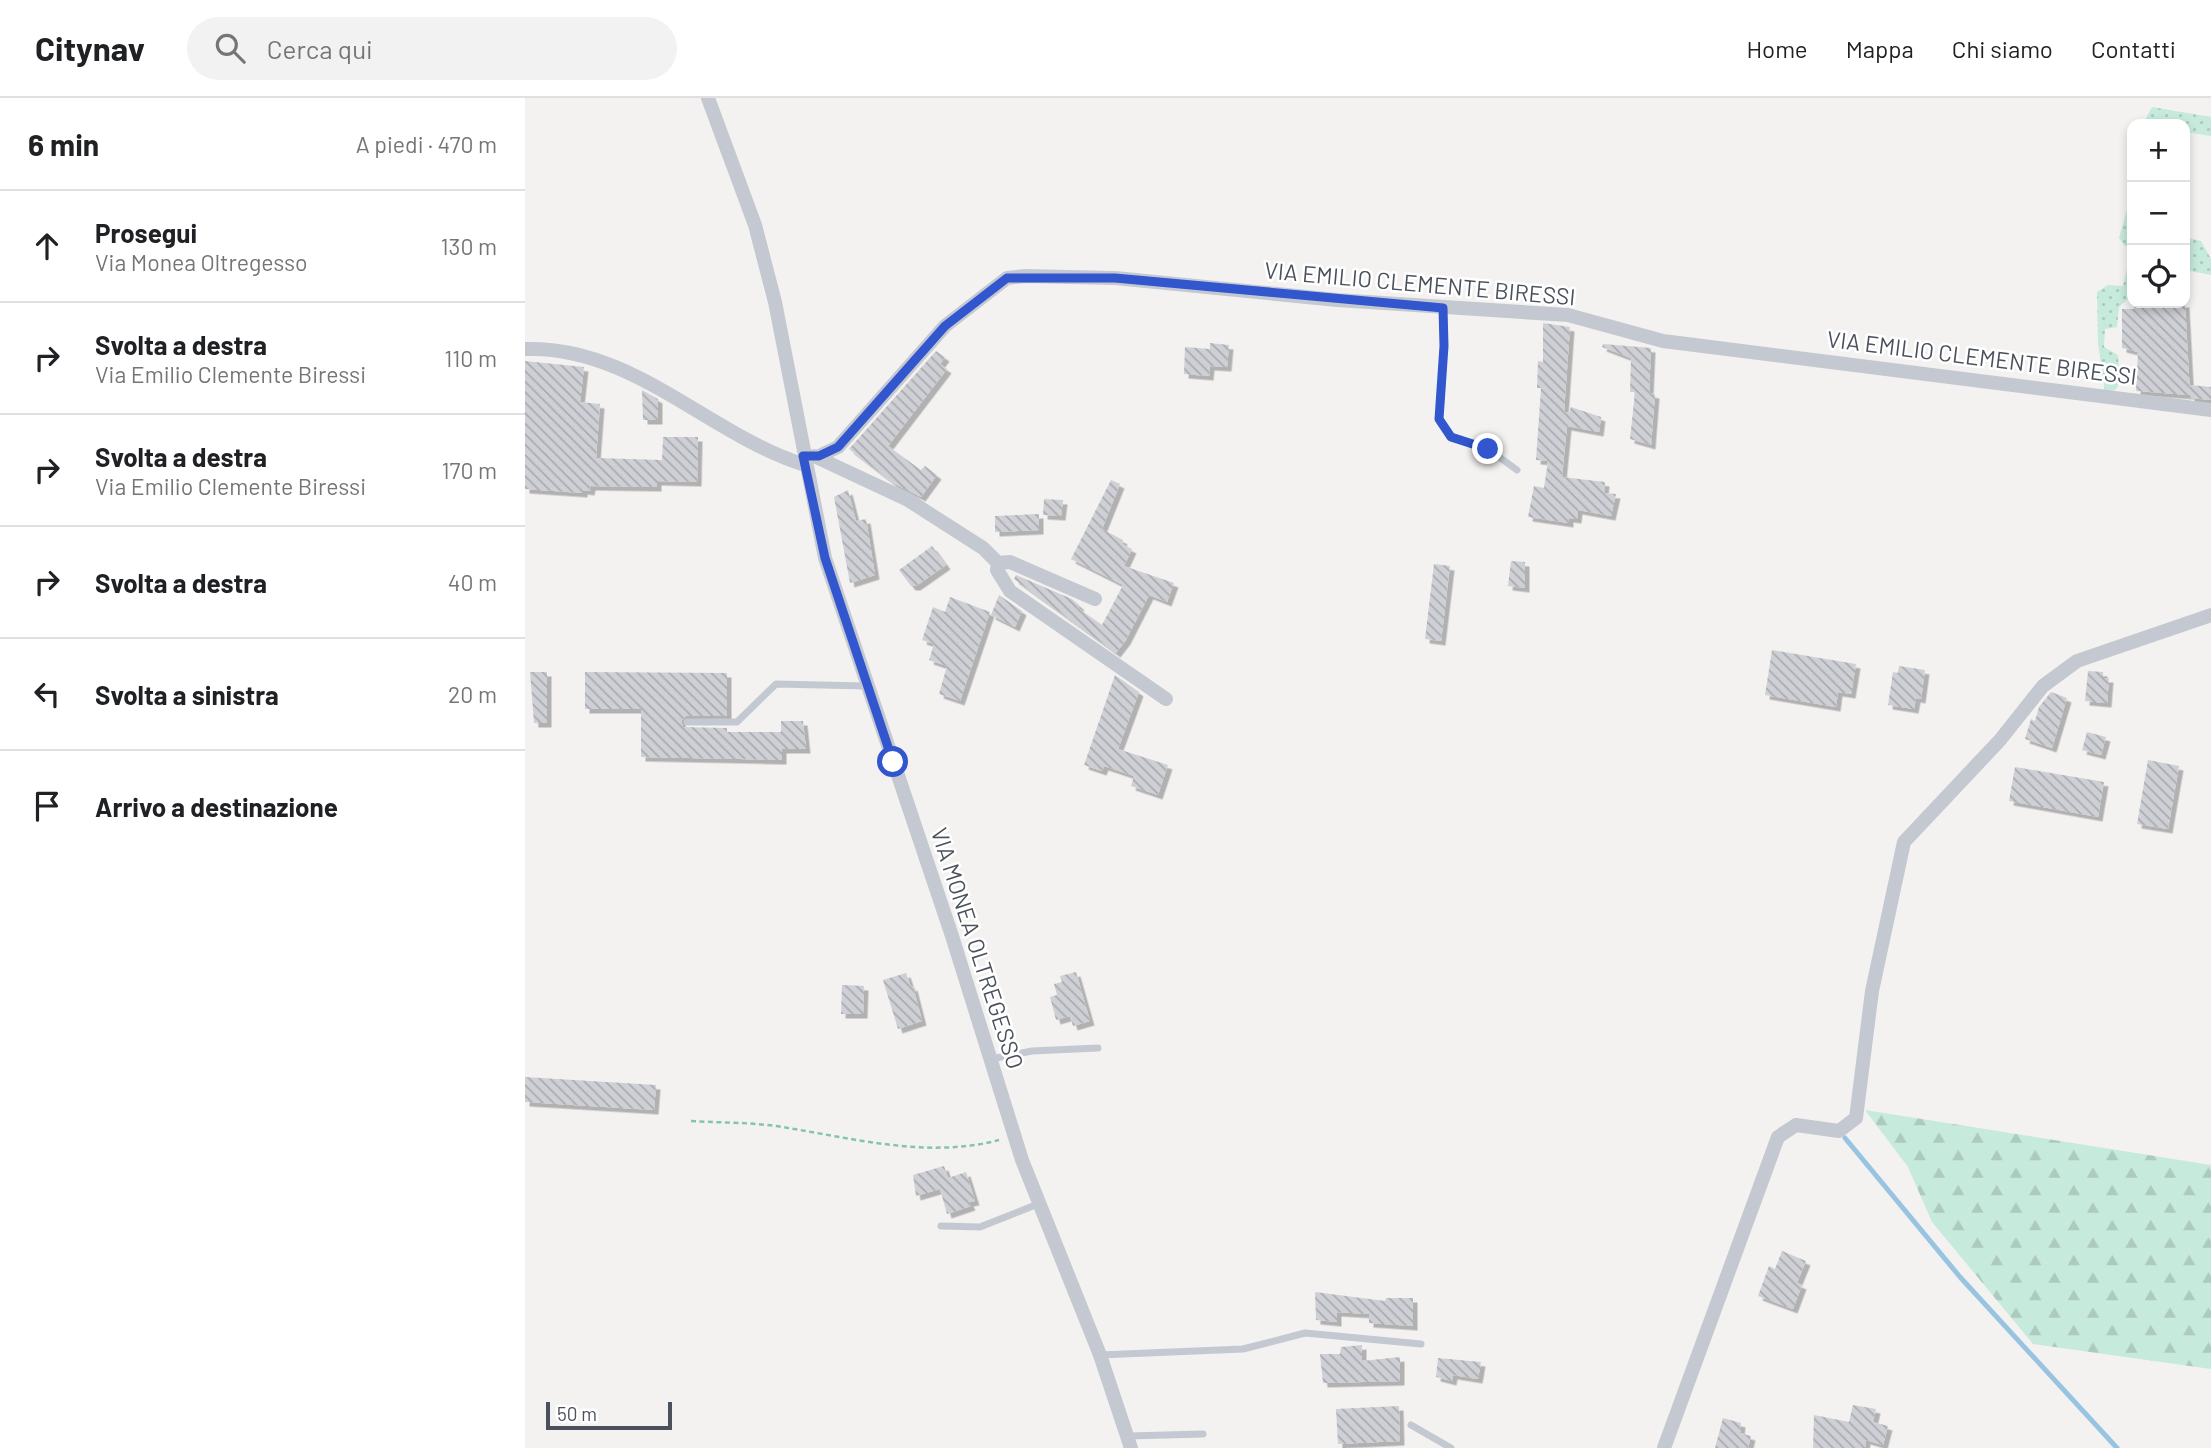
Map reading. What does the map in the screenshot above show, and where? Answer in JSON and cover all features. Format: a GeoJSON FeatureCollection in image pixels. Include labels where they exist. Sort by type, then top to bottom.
{"type":"FeatureCollection","features":[{"type":"Feature","properties":{"kind":"street","name":"VIA MONEA OLTREGESSO"},"geometry":{"type":"LineString","coordinates":[[708,98],[755,225],[775,302],[825,558],[1038,1203],[1100,1355],[1130,1442]]}},
{"type":"Feature","properties":{"kind":"street","name":"VIA EMILIO CLEMENTE BIRESSI"},"geometry":{"type":"LineString","coordinates":[[819,456],[838,447],[945,326],[1007,278],[1115,278],[1443,308],[1568,315],[1663,341],[2211,410]]}},
{"type":"Feature","properties":{"kind":"street"},"geometry":{"type":"LineString","coordinates":[[525,349],[578,354],[606,363],[657,387],[780,457],[804,461],[819,456],[849,475],[908,500],[983,548],[997,563],[997,570],[1010,590],[1167,699]]}},
{"type":"Feature","properties":{"kind":"street"},"geometry":{"type":"LineString","coordinates":[[837,466],[838,447]]}},
{"type":"Feature","properties":{"kind":"street"},"geometry":{"type":"LineString","coordinates":[[997,563],[1010,562],[1095,599]]}},
{"type":"Feature","properties":{"kind":"street"},"geometry":{"type":"LineString","coordinates":[[1664,1448],[1778,1137],[1796,1125],[1839,1130],[1856,1118],[1872,991],[1904,842],[2000,740],[2043,686],[2077,660],[2211,615]]}},
{"type":"Feature","properties":{"kind":"lane"},"geometry":{"type":"LineString","coordinates":[[1443,308],[1444,346],[1439,419],[1451,437],[1488,449],[1517,470]]}},
{"type":"Feature","properties":{"kind":"lane"},"geometry":{"type":"LineString","coordinates":[[687,722],[737,722],[776,684],[866,686]]}},
{"type":"Feature","properties":{"kind":"lane"},"geometry":{"type":"LineString","coordinates":[[990,1059],[1032,1051],[1098,1048]]}},
{"type":"Feature","properties":{"kind":"lane"},"geometry":{"type":"LineString","coordinates":[[941,1226],[980,1227],[1038,1203]]}},
{"type":"Feature","properties":{"kind":"lane"},"geometry":{"type":"LineString","coordinates":[[1100,1355],[1243,1349],[1304,1333],[1421,1344]]}},
{"type":"Feature","properties":{"kind":"lane"},"geometry":{"type":"LineString","coordinates":[[1411,1425],[1451,1448]]}},
{"type":"Feature","properties":{"kind":"lane"},"geometry":{"type":"LineString","coordinates":[[1130,1442],[1203,1434]]}},
{"type":"Feature","properties":{"kind":"path"},"geometry":{"type":"LineString","coordinates":[[691,1121],[778,1126],[920,1147],[974,1145],[1016,1135]]}},
{"type":"Feature","properties":{"kind":"green space"},"geometry":{"type":"Polygon","coordinates":[[[2152,107],[2211,117],[2211,136],[2190,133],[2190,119],[2146,119],[2152,107]]]}},
{"type":"Feature","properties":{"kind":"green space"},"geometry":{"type":"Polygon","coordinates":[[[2127,210],[2127,246],[2119,238],[2127,210]]]}},
{"type":"Feature","properties":{"kind":"green space"},"geometry":{"type":"Polygon","coordinates":[[[2190,238],[2201,241],[2211,259],[2211,275],[2190,271],[2190,238]]]}},
{"type":"Feature","properties":{"kind":"green space"},"geometry":{"type":"Polygon","coordinates":[[[2127,269],[2127,300],[2119,307],[2117,327],[2105,329],[2104,347],[2118,355],[2120,382],[2115,390],[2105,392],[2098,343],[2097,292],[2108,285],[2123,286],[2127,269]]]}},
{"type":"Feature","properties":{"kind":"green space"},"geometry":{"type":"Polygon","coordinates":[[[1865,1110],[2211,1165],[2211,1369],[2033,1344],[1932,1222],[1908,1167],[1865,1110]]]}},
{"type":"Feature","properties":{"kind":"building"},"geometry":{"type":"Polygon","coordinates":[[[2185,308],[2190,395],[2136,391],[2138,352],[2122,348],[2122,309],[2185,308]]]}},
{"type":"Feature","properties":{"kind":"building"},"geometry":{"type":"Polygon","coordinates":[[[1543,323],[1570,327],[1564,412],[1569,413],[1571,407],[1601,417],[1599,432],[1567,426],[1562,477],[1605,482],[1604,493],[1616,494],[1611,516],[1578,510],[1577,519],[1569,518],[1569,523],[1528,517],[1534,486],[1544,488],[1548,461],[1536,460],[1541,388],[1537,388],[1538,361],[1543,362],[1543,323]]]}},
{"type":"Feature","properties":{"kind":"building"},"geometry":{"type":"Polygon","coordinates":[[[1210,343],[1229,345],[1227,367],[1210,366],[1209,376],[1184,374],[1185,347],[1210,349],[1210,343]]]}},
{"type":"Feature","properties":{"kind":"building"},"geometry":{"type":"Polygon","coordinates":[[[1603,344],[1651,348],[1649,393],[1655,394],[1651,445],[1630,439],[1635,392],[1630,392],[1631,358],[1602,347],[1603,344]]]}},
{"type":"Feature","properties":{"kind":"building"},"geometry":{"type":"Polygon","coordinates":[[[936,351],[945,357],[940,364],[947,369],[888,446],[921,470],[925,466],[937,475],[921,497],[893,483],[849,449],[936,351]]]}},
{"type":"Feature","properties":{"kind":"building"},"geometry":{"type":"Polygon","coordinates":[[[525,361],[584,367],[580,402],[600,404],[596,458],[662,460],[663,437],[698,437],[697,482],[657,481],[657,487],[591,486],[590,491],[583,490],[583,493],[525,489],[525,361]]]}},
{"type":"Feature","properties":{"kind":"building"},"geometry":{"type":"Polygon","coordinates":[[[2190,385],[2211,387],[2211,400],[2190,398],[2190,385]]]}},
{"type":"Feature","properties":{"kind":"building"},"geometry":{"type":"Polygon","coordinates":[[[642,390],[658,399],[658,420],[643,420],[642,390]]]}},
{"type":"Feature","properties":{"kind":"building"},"geometry":{"type":"Polygon","coordinates":[[[1111,480],[1120,484],[1102,529],[1123,540],[1122,544],[1132,549],[1124,566],[1174,583],[1167,602],[1149,595],[1126,640],[1116,653],[1014,579],[1016,575],[1072,599],[1080,606],[1078,608],[1102,625],[1123,585],[1071,559],[1111,480]]]}},
{"type":"Feature","properties":{"kind":"building"},"geometry":{"type":"Polygon","coordinates":[[[848,490],[856,521],[866,519],[875,575],[850,583],[834,497],[848,490]]]}},
{"type":"Feature","properties":{"kind":"building"},"geometry":{"type":"Polygon","coordinates":[[[1044,499],[1063,500],[1061,516],[1043,515],[1044,499]]]}},
{"type":"Feature","properties":{"kind":"building"},"geometry":{"type":"Polygon","coordinates":[[[1039,514],[1039,530],[995,532],[995,516],[1039,514]]]}},
{"type":"Feature","properties":{"kind":"building"},"geometry":{"type":"Polygon","coordinates":[[[932,546],[946,565],[916,586],[911,586],[899,570],[932,546]]]}},
{"type":"Feature","properties":{"kind":"building"},"geometry":{"type":"Polygon","coordinates":[[[1511,561],[1525,562],[1525,588],[1508,586],[1511,561]]]}},
{"type":"Feature","properties":{"kind":"building"},"geometry":{"type":"Polygon","coordinates":[[[1434,564],[1450,566],[1441,641],[1425,639],[1434,564]]]}},
{"type":"Feature","properties":{"kind":"building"},"geometry":{"type":"Polygon","coordinates":[[[999,595],[1022,611],[1015,627],[991,615],[999,595]]]}},
{"type":"Feature","properties":{"kind":"building"},"geometry":{"type":"Polygon","coordinates":[[[950,597],[990,612],[960,701],[939,694],[947,666],[929,660],[934,644],[922,640],[933,607],[945,612],[950,597]]]}},
{"type":"Feature","properties":{"kind":"building"},"geometry":{"type":"Polygon","coordinates":[[[1772,650],[1856,664],[1851,694],[1838,692],[1836,707],[1765,695],[1772,650]]]}},
{"type":"Feature","properties":{"kind":"building"},"geometry":{"type":"Polygon","coordinates":[[[1899,666],[1925,670],[1921,699],[1916,698],[1914,709],[1888,705],[1893,672],[1898,673],[1899,666]]]}},
{"type":"Feature","properties":{"kind":"building"},"geometry":{"type":"Polygon","coordinates":[[[2088,671],[2103,672],[2103,678],[2109,678],[2107,703],[2085,701],[2088,671]]]}},
{"type":"Feature","properties":{"kind":"building"},"geometry":{"type":"Polygon","coordinates":[[[530,672],[547,672],[547,723],[534,723],[530,672]]]}},
{"type":"Feature","properties":{"kind":"building"},"geometry":{"type":"Polygon","coordinates":[[[585,672],[727,673],[727,716],[686,716],[681,721],[683,727],[727,728],[727,732],[781,732],[781,721],[803,721],[806,749],[782,749],[782,760],[641,757],[641,709],[585,709],[585,672]]]}},
{"type":"Feature","properties":{"kind":"building"},"geometry":{"type":"Polygon","coordinates":[[[1115,675],[1139,692],[1118,749],[1168,765],[1158,795],[1131,786],[1134,776],[1104,766],[1102,771],[1084,765],[1115,675]]]}},
{"type":"Feature","properties":{"kind":"building"},"geometry":{"type":"Polygon","coordinates":[[[2051,692],[2067,698],[2052,748],[2025,739],[2031,719],[2035,721],[2039,707],[2051,692]]]}},
{"type":"Feature","properties":{"kind":"building"},"geometry":{"type":"Polygon","coordinates":[[[2087,732],[2106,737],[2101,755],[2082,750],[2087,732]]]}},
{"type":"Feature","properties":{"kind":"building"},"geometry":{"type":"Polygon","coordinates":[[[2148,760],[2179,766],[2168,829],[2137,824],[2148,760]]]}},
{"type":"Feature","properties":{"kind":"building"},"geometry":{"type":"Polygon","coordinates":[[[2015,767],[2104,782],[2098,817],[2009,801],[2015,767]]]}},
{"type":"Feature","properties":{"kind":"building"},"geometry":{"type":"Polygon","coordinates":[[[1076,972],[1090,1021],[1073,1026],[1070,1016],[1056,1020],[1050,997],[1057,995],[1054,984],[1062,982],[1060,976],[1076,972]]]}},
{"type":"Feature","properties":{"kind":"building"},"geometry":{"type":"Polygon","coordinates":[[[906,973],[911,987],[913,986],[922,1021],[898,1029],[883,980],[906,973]]]}},
{"type":"Feature","properties":{"kind":"building"},"geometry":{"type":"Polygon","coordinates":[[[842,985],[864,986],[863,1014],[841,1014],[842,985]]]}},
{"type":"Feature","properties":{"kind":"building"},"geometry":{"type":"Polygon","coordinates":[[[525,1077],[656,1085],[654,1110],[525,1102],[525,1077]]]}},
{"type":"Feature","properties":{"kind":"building"},"geometry":{"type":"Polygon","coordinates":[[[944,1166],[948,1178],[966,1172],[975,1201],[969,1202],[971,1206],[947,1214],[940,1189],[916,1196],[913,1175],[944,1166]]]}},
{"type":"Feature","properties":{"kind":"building"},"geometry":{"type":"Polygon","coordinates":[[[1782,1251],[1806,1261],[1797,1283],[1802,1285],[1793,1309],[1758,1296],[1769,1266],[1775,1269],[1782,1251]]]}},
{"type":"Feature","properties":{"kind":"building"},"geometry":{"type":"Polygon","coordinates":[[[1315,1292],[1385,1301],[1386,1298],[1413,1298],[1413,1326],[1369,1323],[1369,1314],[1337,1312],[1337,1322],[1316,1320],[1315,1292]]]}},
{"type":"Feature","properties":{"kind":"building"},"geometry":{"type":"Polygon","coordinates":[[[1362,1345],[1362,1361],[1400,1357],[1400,1381],[1323,1383],[1320,1354],[1340,1354],[1341,1347],[1362,1345]]]}},
{"type":"Feature","properties":{"kind":"building"},"geometry":{"type":"Polygon","coordinates":[[[1438,1358],[1481,1362],[1478,1379],[1453,1375],[1452,1381],[1436,1377],[1438,1358]]]}},
{"type":"Feature","properties":{"kind":"building"},"geometry":{"type":"Polygon","coordinates":[[[1853,1405],[1876,1409],[1873,1422],[1888,1426],[1883,1445],[1866,1440],[1865,1448],[1813,1448],[1814,1415],[1849,1422],[1853,1405]]]}},
{"type":"Feature","properties":{"kind":"building"},"geometry":{"type":"Polygon","coordinates":[[[1399,1406],[1400,1441],[1338,1444],[1336,1409],[1399,1406]]]}},
{"type":"Feature","properties":{"kind":"building"},"geometry":{"type":"Polygon","coordinates":[[[1723,1418],[1741,1423],[1740,1433],[1751,1436],[1748,1448],[1715,1448],[1723,1418]]]}},
{"type":"Feature","properties":{"kind":"waterway"},"geometry":{"type":"LineString","coordinates":[[1845,1138],[1960,1277],[2117,1448]]}},
{"type":"Feature","properties":{"kind":"route"},"geometry":{"type":"LineString","coordinates":[[893,762],[825,558],[803,456],[819,456],[838,447],[945,326],[1007,278],[1115,278],[1443,308],[1444,346],[1439,419],[1451,437],[1488,449]]}}]}
